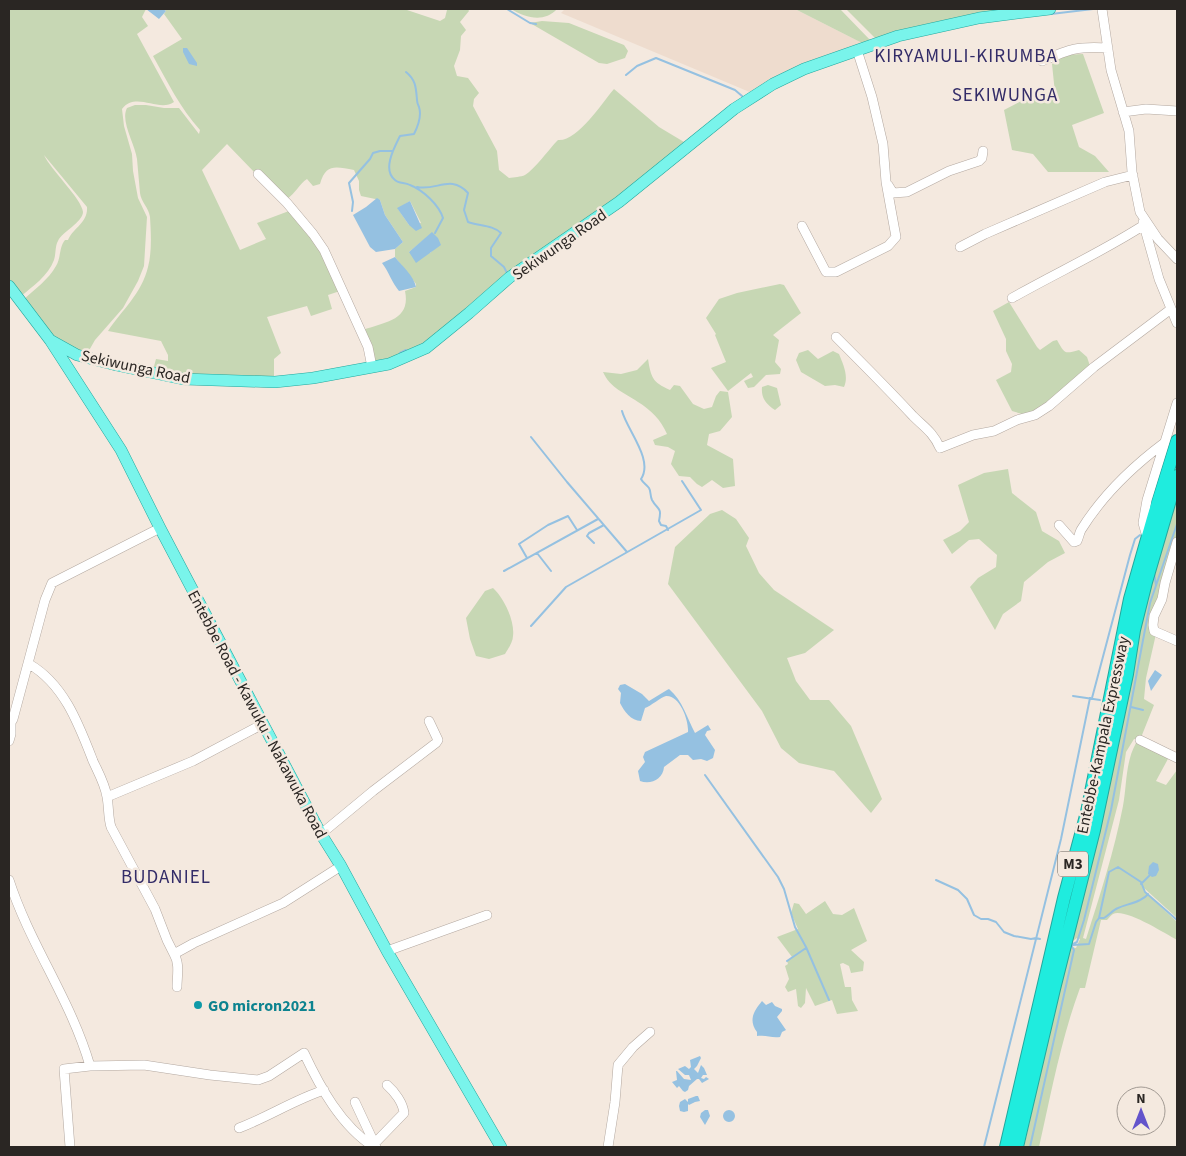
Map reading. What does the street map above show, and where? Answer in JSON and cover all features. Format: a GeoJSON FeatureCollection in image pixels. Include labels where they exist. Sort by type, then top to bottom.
{"type":"FeatureCollection","features":[{"type":"Feature","properties":{"kind":"highway","name":"Entebbe-Kampala Expressway"},"geometry":{"type":"LineString","coordinates":[[1006,1147],[1064,898],[1087,812],[1130,600],[1147,537],[1177,441]]}},
{"type":"Feature","properties":{"kind":"highway","name":"Entebbe-Kampala Expressway"},"geometry":{"type":"LineString","coordinates":[[1017,1147],[1094,830],[1146,582],[1177,476]]}},
{"type":"Feature","properties":{"kind":"main road","name":"Sekiwunga Road"},"geometry":{"type":"LineString","coordinates":[[50,340],[82,356],[183,379],[274,382],[313,378],[389,364],[426,348],[469,314],[510,277],[620,202],[690,143],[761,90],[798,72],[898,36],[962,21],[1050,9]]}},
{"type":"Feature","properties":{"kind":"main road","name":"Entebbe Road - Kawuku - Nakawuka Road"},"geometry":{"type":"LineString","coordinates":[[9,286],[50,340],[121,450],[321,834],[501,1147]]}},
{"type":"Feature","properties":{"kind":"main road"},"geometry":{"type":"LineString","coordinates":[[73,376],[75,362],[82,356]]}},
{"type":"Feature","properties":{"kind":"street"},"geometry":{"type":"LineString","coordinates":[[1102,9],[1111,70],[1129,131],[1133,175],[1140,212],[1159,279],[1177,323]]}},
{"type":"Feature","properties":{"kind":"street"},"geometry":{"type":"LineString","coordinates":[[1042,61],[1068,50],[1087,47],[1108,48]]}},
{"type":"Feature","properties":{"kind":"street"},"geometry":{"type":"LineString","coordinates":[[802,226],[826,272],[836,272],[860,261],[888,246],[896,237],[886,182],[883,144],[872,97],[857,50]]}},
{"type":"Feature","properties":{"kind":"street"},"geometry":{"type":"LineString","coordinates":[[1124,112],[1146,109],[1177,111]]}},
{"type":"Feature","properties":{"kind":"street"},"geometry":{"type":"LineString","coordinates":[[886,182],[893,193],[907,192],[949,171],[979,161],[982,158],[983,151]]}},
{"type":"Feature","properties":{"kind":"street"},"geometry":{"type":"LineString","coordinates":[[258,174],[287,203],[324,250],[368,347],[372,367]]}},
{"type":"Feature","properties":{"kind":"street"},"geometry":{"type":"LineString","coordinates":[[960,247],[985,234],[1105,182],[1133,175]]}},
{"type":"Feature","properties":{"kind":"street"},"geometry":{"type":"LineString","coordinates":[[1140,212],[1158,239],[1177,259]]}},
{"type":"Feature","properties":{"kind":"street"},"geometry":{"type":"LineString","coordinates":[[1012,298],[1106,248],[1144,225]]}},
{"type":"Feature","properties":{"kind":"street"},"geometry":{"type":"LineString","coordinates":[[836,337],[873,373],[916,420],[930,431],[940,448],[973,434],[994,431],[1017,420],[1035,415],[1049,406],[1094,367],[1171,309]]}},
{"type":"Feature","properties":{"kind":"street"},"geometry":{"type":"LineString","coordinates":[[1147,537],[1143,518],[1177,403]]}},
{"type":"Feature","properties":{"kind":"street"},"geometry":{"type":"LineString","coordinates":[[1059,525],[1074,542],[1078,541],[1080,532],[1102,500],[1131,469],[1164,443]]}},
{"type":"Feature","properties":{"kind":"street"},"geometry":{"type":"LineString","coordinates":[[9,741],[11,734],[10,725],[52,583],[160,528]]}},
{"type":"Feature","properties":{"kind":"street"},"geometry":{"type":"LineString","coordinates":[[1177,542],[1162,599],[1154,616],[1153,625],[1154,631],[1177,641]]}},
{"type":"Feature","properties":{"kind":"street"},"geometry":{"type":"LineString","coordinates":[[29,664],[42,672],[55,686],[77,722],[107,797],[108,819],[111,827],[155,909],[167,940],[177,958],[177,987]]}},
{"type":"Feature","properties":{"kind":"street"},"geometry":{"type":"LineString","coordinates":[[321,834],[436,743],[438,740],[429,721]]}},
{"type":"Feature","properties":{"kind":"street"},"geometry":{"type":"LineString","coordinates":[[107,797],[193,761],[263,724]]}},
{"type":"Feature","properties":{"kind":"street"},"geometry":{"type":"LineString","coordinates":[[1140,740],[1175,757],[1177,746]]}},
{"type":"Feature","properties":{"kind":"street"},"geometry":{"type":"LineString","coordinates":[[174,954],[283,903],[341,866]]}},
{"type":"Feature","properties":{"kind":"street"},"geometry":{"type":"LineString","coordinates":[[9,880],[25,924],[58,987],[84,1046],[90,1066]]}},
{"type":"Feature","properties":{"kind":"street"},"geometry":{"type":"LineString","coordinates":[[387,951],[487,915]]}},
{"type":"Feature","properties":{"kind":"street"},"geometry":{"type":"LineString","coordinates":[[608,1147],[615,1102],[618,1065],[639,1041],[650,1032]]}},
{"type":"Feature","properties":{"kind":"street"},"geometry":{"type":"LineString","coordinates":[[70,1147],[64,1069],[90,1066],[144,1065],[258,1080],[269,1076],[304,1053],[324,1090],[346,1122],[371,1146]]}},
{"type":"Feature","properties":{"kind":"street"},"geometry":{"type":"LineString","coordinates":[[371,1146],[404,1113],[404,1109],[396,1094],[387,1085]]}},
{"type":"Feature","properties":{"kind":"street"},"geometry":{"type":"LineString","coordinates":[[239,1128],[270,1116],[294,1102],[324,1090]]}},
{"type":"Feature","properties":{"kind":"street"},"geometry":{"type":"LineString","coordinates":[[355,1102],[371,1146]]}},
{"type":"Feature","properties":{"kind":"shaded area"},"geometry":{"type":"Polygon","coordinates":[[[565,9],[795,9],[864,44],[752,93],[561,13],[565,9]]]}},
{"type":"Feature","properties":{"kind":"green space"},"geometry":{"type":"Polygon","coordinates":[[[9,9],[146,9],[142,17],[148,26],[137,34],[174,102],[162,105],[134,102],[122,109],[124,126],[132,154],[138,198],[147,217],[144,266],[123,308],[95,340],[87,354],[53,338],[23,300],[53,271],[58,263],[63,243],[65,240],[68,240],[83,221],[87,212],[87,207],[44,155],[81,206],[82,216],[60,238],[57,243],[55,258],[48,271],[40,280],[20,297],[9,283],[9,9]]]}},
{"type":"Feature","properties":{"kind":"green space"},"geometry":{"type":"Polygon","coordinates":[[[163,9],[404,9],[440,21],[445,18],[447,10],[445,9],[468,9],[469,11],[460,22],[466,30],[461,36],[460,50],[454,66],[457,76],[468,78],[479,93],[474,99],[473,106],[497,151],[499,170],[509,178],[525,175],[558,140],[573,135],[596,112],[614,89],[659,127],[684,142],[625,192],[428,342],[376,365],[363,330],[388,322],[400,314],[406,301],[405,291],[416,287],[416,284],[395,257],[395,249],[403,242],[385,215],[380,200],[361,196],[359,181],[354,170],[337,168],[332,168],[325,173],[320,184],[313,186],[307,179],[287,199],[256,174],[227,144],[202,170],[240,250],[266,239],[257,223],[289,211],[316,244],[340,291],[328,295],[332,309],[311,316],[307,306],[267,317],[281,353],[274,359],[274,380],[181,376],[153,370],[156,359],[168,361],[168,355],[161,341],[108,331],[141,285],[148,267],[150,255],[150,217],[141,196],[136,153],[125,119],[127,108],[135,105],[146,105],[179,108],[199,134],[200,130],[180,104],[153,56],[182,39],[164,14],[166,11],[163,9]],[[410,201],[398,209],[409,225],[421,223],[410,201]],[[432,233],[409,252],[430,253],[436,247],[432,233]]]}},
{"type":"Feature","properties":{"kind":"green space"},"geometry":{"type":"Polygon","coordinates":[[[511,9],[557,9],[546,16],[535,18],[511,9]]]}},
{"type":"Feature","properties":{"kind":"green space"},"geometry":{"type":"Polygon","coordinates":[[[795,9],[840,9],[872,42],[864,44],[795,9]]]}},
{"type":"Feature","properties":{"kind":"green space"},"geometry":{"type":"Polygon","coordinates":[[[846,9],[1009,9],[875,38],[846,9]]]}},
{"type":"Feature","properties":{"kind":"green space"},"geometry":{"type":"Polygon","coordinates":[[[542,21],[569,23],[624,45],[628,51],[625,58],[607,64],[599,63],[530,23],[542,21]]]}},
{"type":"Feature","properties":{"kind":"green space"},"geometry":{"type":"Polygon","coordinates":[[[1083,54],[1104,113],[1072,125],[1079,147],[1095,156],[1109,172],[1048,172],[1033,154],[1012,150],[1004,110],[1027,98],[1045,98],[1055,93],[1052,64],[1064,55],[1083,54]]]}},
{"type":"Feature","properties":{"kind":"green space"},"geometry":{"type":"Polygon","coordinates":[[[780,284],[784,285],[801,313],[773,335],[779,340],[775,362],[781,369],[780,374],[766,375],[754,387],[748,388],[744,381],[753,377],[751,373],[728,391],[711,368],[726,362],[716,334],[706,318],[719,299],[737,293],[780,284]]]}},
{"type":"Feature","properties":{"kind":"green space"},"geometry":{"type":"Polygon","coordinates":[[[1009,302],[1040,350],[1057,340],[1065,352],[1079,350],[1087,357],[1090,366],[1039,410],[1025,415],[1012,411],[996,380],[1011,372],[1012,364],[1006,351],[1006,339],[993,311],[1009,302]]]}},
{"type":"Feature","properties":{"kind":"green space"},"geometry":{"type":"Polygon","coordinates":[[[808,350],[818,359],[833,351],[839,354],[846,374],[844,387],[835,385],[825,386],[801,372],[796,360],[799,353],[808,350]]]}},
{"type":"Feature","properties":{"kind":"green space"},"geometry":{"type":"Polygon","coordinates":[[[648,359],[653,378],[659,384],[670,390],[674,385],[680,386],[693,404],[704,409],[712,407],[720,391],[728,392],[732,417],[720,431],[709,434],[707,445],[733,459],[735,486],[723,488],[712,480],[702,487],[690,477],[679,476],[671,464],[675,451],[668,447],[655,445],[653,440],[667,434],[659,420],[647,408],[618,390],[606,378],[603,372],[621,374],[637,370],[648,359]]]}},
{"type":"Feature","properties":{"kind":"green space"},"geometry":{"type":"Polygon","coordinates":[[[768,385],[777,388],[781,405],[775,410],[763,398],[762,387],[768,385]]]}},
{"type":"Feature","properties":{"kind":"green space"},"geometry":{"type":"Polygon","coordinates":[[[1008,469],[1012,493],[1036,512],[1042,531],[1059,541],[1065,553],[1048,562],[1024,582],[1021,601],[1003,614],[995,630],[970,587],[978,578],[996,567],[997,555],[979,539],[969,540],[952,554],[943,540],[960,531],[969,522],[958,485],[984,473],[1008,469]]]}},
{"type":"Feature","properties":{"kind":"green space"},"geometry":{"type":"Polygon","coordinates":[[[1177,491],[1177,534],[1171,565],[1152,617],[1156,634],[1146,678],[1144,699],[1154,705],[1140,740],[1134,739],[1126,752],[1119,800],[1083,938],[1086,939],[1115,840],[1132,751],[1136,743],[1141,743],[1169,757],[1156,781],[1166,785],[1177,770],[1177,918],[1144,888],[1145,892],[1177,922],[1177,940],[1145,922],[1119,913],[1113,914],[1107,920],[1101,920],[1085,988],[1080,988],[1062,1047],[1039,1147],[1024,1147],[1069,947],[1076,948],[1080,939],[1077,938],[1070,943],[1145,605],[1177,491]]]}},
{"type":"Feature","properties":{"kind":"green space"},"geometry":{"type":"Polygon","coordinates":[[[722,510],[736,519],[749,538],[746,546],[759,573],[774,590],[834,630],[805,653],[787,658],[796,681],[810,700],[829,700],[851,726],[882,799],[871,813],[834,771],[799,763],[781,748],[762,711],[668,584],[675,547],[710,514],[722,510]]]}},
{"type":"Feature","properties":{"kind":"green space"},"geometry":{"type":"Polygon","coordinates":[[[493,588],[508,610],[513,636],[505,654],[489,659],[476,656],[466,618],[485,591],[493,588]]]}},
{"type":"Feature","properties":{"kind":"green space"},"geometry":{"type":"Polygon","coordinates":[[[825,901],[833,914],[842,915],[854,908],[867,941],[851,950],[864,962],[863,971],[851,973],[849,966],[843,963],[840,964],[845,987],[851,987],[852,1000],[858,1011],[837,1014],[832,1000],[815,1006],[806,988],[805,1003],[801,1008],[798,1006],[796,989],[788,992],[785,987],[789,979],[785,966],[792,957],[777,937],[798,929],[791,913],[794,903],[799,904],[806,914],[825,901]]]}},
{"type":"Feature","properties":{"kind":"water"},"geometry":{"type":"Polygon","coordinates":[[[146,9],[163,9],[166,11],[159,19],[146,9]]]}},
{"type":"Feature","properties":{"kind":"water"},"geometry":{"type":"Polygon","coordinates":[[[183,48],[187,48],[197,66],[189,64],[183,48]]]}},
{"type":"Feature","properties":{"kind":"water"},"geometry":{"type":"Polygon","coordinates":[[[377,198],[380,200],[385,215],[403,242],[395,249],[376,252],[370,247],[353,215],[377,198]]]}},
{"type":"Feature","properties":{"kind":"water"},"geometry":{"type":"Polygon","coordinates":[[[410,201],[422,228],[416,231],[409,225],[397,208],[410,201]]]}},
{"type":"Feature","properties":{"kind":"water"},"geometry":{"type":"Polygon","coordinates":[[[432,232],[438,238],[441,245],[416,263],[409,252],[432,232]]]}},
{"type":"Feature","properties":{"kind":"water"},"geometry":{"type":"Polygon","coordinates":[[[395,257],[410,275],[416,287],[399,291],[382,263],[395,257]]]}},
{"type":"Feature","properties":{"kind":"water"},"geometry":{"type":"Polygon","coordinates":[[[1155,670],[1162,675],[1151,691],[1148,681],[1155,670]]]}},
{"type":"Feature","properties":{"kind":"water"},"geometry":{"type":"Polygon","coordinates":[[[625,684],[642,694],[649,701],[669,689],[681,704],[695,733],[708,725],[711,730],[707,731],[705,735],[715,750],[713,758],[707,761],[701,759],[693,760],[688,755],[680,755],[664,767],[661,775],[656,780],[640,781],[638,771],[645,762],[643,757],[645,752],[688,732],[688,727],[683,710],[679,704],[671,697],[666,696],[645,708],[641,721],[631,717],[620,703],[621,693],[618,689],[620,685],[625,684]]]}},
{"type":"Feature","properties":{"kind":"water"},"geometry":{"type":"Polygon","coordinates":[[[1153,862],[1158,864],[1159,870],[1156,876],[1152,877],[1148,874],[1149,866],[1153,862]]]}},
{"type":"Feature","properties":{"kind":"water"},"geometry":{"type":"Polygon","coordinates":[[[762,1001],[766,1005],[772,1002],[775,1006],[782,1009],[777,1017],[786,1030],[782,1032],[780,1037],[757,1036],[753,1024],[753,1016],[762,1001]]]}},
{"type":"Feature","properties":{"kind":"water"},"geometry":{"type":"Polygon","coordinates":[[[700,1056],[701,1058],[694,1069],[698,1073],[701,1065],[707,1075],[703,1075],[701,1078],[704,1079],[706,1077],[709,1079],[702,1083],[697,1079],[685,1092],[679,1086],[677,1088],[672,1082],[677,1080],[676,1071],[684,1079],[691,1080],[689,1075],[685,1075],[678,1069],[685,1066],[689,1069],[691,1067],[690,1060],[700,1056]]]}},
{"type":"Feature","properties":{"kind":"water"},"geometry":{"type":"Polygon","coordinates":[[[698,1096],[700,1101],[688,1104],[688,1111],[680,1111],[680,1102],[685,1099],[688,1102],[688,1099],[698,1096]]]}},
{"type":"Feature","properties":{"kind":"water"},"geometry":{"type":"Polygon","coordinates":[[[708,1110],[710,1116],[705,1125],[700,1117],[701,1113],[708,1110]]]}},
{"type":"Feature","properties":{"kind":"water"},"geometry":{"type":"Polygon","coordinates":[[[727,1110],[731,1110],[735,1116],[731,1122],[727,1122],[723,1118],[723,1114],[727,1110]]]}},
{"type":"Feature","properties":{"kind":"waterway"},"geometry":{"type":"LineString","coordinates":[[507,9],[530,23],[536,24]]}},
{"type":"Feature","properties":{"kind":"waterway"},"geometry":{"type":"LineString","coordinates":[[1051,14],[1093,9]]}},
{"type":"Feature","properties":{"kind":"waterway"},"geometry":{"type":"LineString","coordinates":[[626,75],[637,66],[656,58],[735,90],[742,96]]}},
{"type":"Feature","properties":{"kind":"waterway"},"geometry":{"type":"LineString","coordinates":[[406,72],[415,84],[420,117],[414,134],[400,136],[390,159],[389,171],[391,176],[400,183],[408,184],[420,190],[438,208],[443,218],[435,233]]}},
{"type":"Feature","properties":{"kind":"waterway"},"geometry":{"type":"LineString","coordinates":[[352,211],[353,202],[349,183],[373,153],[393,151]]}},
{"type":"Feature","properties":{"kind":"waterway"},"geometry":{"type":"LineString","coordinates":[[417,187],[424,188],[450,184],[462,187],[468,193],[464,210],[468,222],[490,227],[501,233],[491,248],[491,256],[504,267],[507,273]]}},
{"type":"Feature","properties":{"kind":"waterway"},"geometry":{"type":"LineString","coordinates":[[400,353],[406,350]]}},
{"type":"Feature","properties":{"kind":"waterway"},"geometry":{"type":"LineString","coordinates":[[622,411],[642,454],[644,471],[641,479],[649,488],[652,500],[660,511],[659,521],[661,525],[666,526],[668,530]]}},
{"type":"Feature","properties":{"kind":"waterway"},"geometry":{"type":"LineString","coordinates":[[531,437],[627,552]]}},
{"type":"Feature","properties":{"kind":"waterway"},"geometry":{"type":"LineString","coordinates":[[531,626],[566,587],[701,510],[682,481]]}},
{"type":"Feature","properties":{"kind":"waterway"},"geometry":{"type":"LineString","coordinates":[[527,558],[519,544],[548,525],[568,516],[577,530]]}},
{"type":"Feature","properties":{"kind":"waterway"},"geometry":{"type":"LineString","coordinates":[[504,571],[598,519]]}},
{"type":"Feature","properties":{"kind":"waterway"},"geometry":{"type":"LineString","coordinates":[[1071,945],[1077,942],[1084,920],[1111,810],[1150,603],[1177,524]]}},
{"type":"Feature","properties":{"kind":"waterway"},"geometry":{"type":"LineString","coordinates":[[594,543],[587,536],[604,525]]}},
{"type":"Feature","properties":{"kind":"waterway"},"geometry":{"type":"LineString","coordinates":[[1092,698],[1130,555],[1135,539],[1140,535]]}},
{"type":"Feature","properties":{"kind":"waterway"},"geometry":{"type":"LineString","coordinates":[[537,553],[551,571]]}},
{"type":"Feature","properties":{"kind":"waterway"},"geometry":{"type":"LineString","coordinates":[[1154,573],[1156,585]]}},
{"type":"Feature","properties":{"kind":"waterway"},"geometry":{"type":"LineString","coordinates":[[1073,696],[1100,700]]}},
{"type":"Feature","properties":{"kind":"waterway"},"geometry":{"type":"LineString","coordinates":[[984,1147],[1061,839],[1090,698]]}},
{"type":"Feature","properties":{"kind":"waterway"},"geometry":{"type":"LineString","coordinates":[[1131,707],[1143,710]]}},
{"type":"Feature","properties":{"kind":"waterway"},"geometry":{"type":"LineString","coordinates":[[705,775],[778,877],[784,889],[795,927],[806,947],[829,1000]]}},
{"type":"Feature","properties":{"kind":"waterway"},"geometry":{"type":"LineString","coordinates":[[1099,918],[1109,872],[1118,867],[1141,882],[1145,892],[1177,920]]}},
{"type":"Feature","properties":{"kind":"waterway"},"geometry":{"type":"LineString","coordinates":[[1141,884],[1150,875]]}},
{"type":"Feature","properties":{"kind":"waterway"},"geometry":{"type":"LineString","coordinates":[[936,880],[958,890],[967,899],[974,915],[981,919],[996,922],[1004,932],[1014,936],[1040,939]]}},
{"type":"Feature","properties":{"kind":"waterway"},"geometry":{"type":"LineString","coordinates":[[1073,945],[1089,944],[1099,918],[1104,918],[1116,909],[1138,901],[1148,894]]}},
{"type":"Feature","properties":{"kind":"waterway"},"geometry":{"type":"LineString","coordinates":[[1030,1147],[1074,950],[1071,945]]}},
{"type":"Feature","properties":{"kind":"waterway"},"geometry":{"type":"LineString","coordinates":[[787,961],[806,948]]}},
{"type":"Feature","properties":{"kind":"place","name":"GO micron2021"},"geometry":{"type":"Point","coordinates":[198,1005]}},
{"type":"Feature","properties":{"kind":"district","name":"KIRYAMULI-KIRUMBA"},"geometry":{"type":"Point","coordinates":[966,55]}},
{"type":"Feature","properties":{"kind":"district","name":"SEKIWUNGA"},"geometry":{"type":"Point","coordinates":[1005,94]}},
{"type":"Feature","properties":{"kind":"district","name":"BUDANIEL"},"geometry":{"type":"Point","coordinates":[166,876]}}]}
